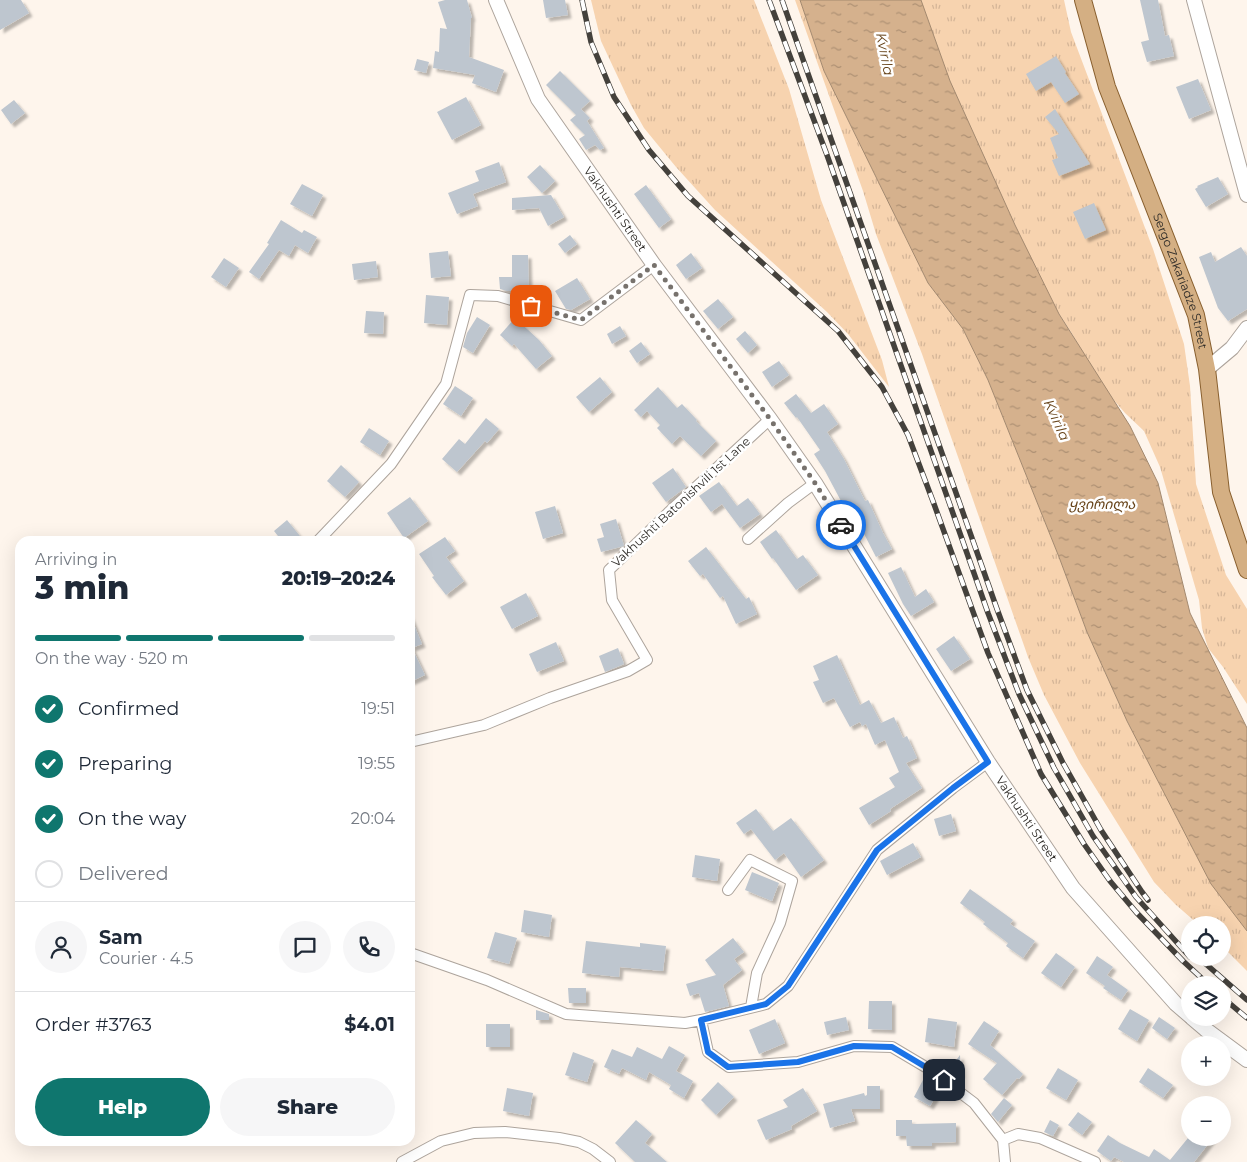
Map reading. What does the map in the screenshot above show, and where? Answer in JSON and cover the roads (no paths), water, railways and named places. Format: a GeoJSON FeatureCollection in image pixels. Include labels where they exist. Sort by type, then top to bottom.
{"type":"FeatureCollection","features":[{"type":"Feature","properties":{"kind":"main road","name":"Sergo Zakariadze Street"},"geometry":{"type":"LineString","coordinates":[[1083,0],[1107,88],[1196,315],[1207,369],[1221,492],[1247,570]]}},
{"type":"Feature","properties":{"kind":"street","name":"Vakhushti Street"},"geometry":{"type":"LineString","coordinates":[[496,0],[538,99],[654,265],[770,419],[815,483],[988,762],[1073,888],[1181,1008]]}},
{"type":"Feature","properties":{"kind":"street"},"geometry":{"type":"LineString","coordinates":[[1194,0],[1247,195]]}},
{"type":"Feature","properties":{"kind":"street"},"geometry":{"type":"LineString","coordinates":[[323,536],[391,464],[446,384],[470,295],[498,296],[581,320],[654,265]]}},
{"type":"Feature","properties":{"kind":"street"},"geometry":{"type":"LineString","coordinates":[[1207,369],[1232,348],[1247,328]]}},
{"type":"Feature","properties":{"kind":"street","name":"Vakhushti Batonishvili 1st Lane"},"geometry":{"type":"LineString","coordinates":[[415,741],[484,725],[550,698],[628,671],[647,660],[612,600],[609,570],[770,419]]}},
{"type":"Feature","properties":{"kind":"street"},"geometry":{"type":"LineString","coordinates":[[748,539],[788,503],[815,483]]}},
{"type":"Feature","properties":{"kind":"street"},"geometry":{"type":"LineString","coordinates":[[415,955],[486,980],[566,1014],[685,1023],[766,1004],[788,986],[877,850],[988,762]]}},
{"type":"Feature","properties":{"kind":"street"},"geometry":{"type":"LineString","coordinates":[[728,890],[750,860],[792,882],[780,923],[757,973],[752,1008]]}},
{"type":"Feature","properties":{"kind":"street"},"geometry":{"type":"LineString","coordinates":[[701,1020],[708,1052],[728,1067],[798,1062],[854,1046],[892,1047],[929,1069],[974,1103],[1003,1140],[1005,1162]]}},
{"type":"Feature","properties":{"kind":"street","name":"Vakhushti Street"},"geometry":{"type":"LineString","coordinates":[[1202,1026],[1247,1060]]}},
{"type":"Feature","properties":{"kind":"street"},"geometry":{"type":"LineString","coordinates":[[402,1162],[441,1141],[474,1133],[505,1132],[579,1142],[593,1149],[610,1162]]}},
{"type":"Feature","properties":{"kind":"street"},"geometry":{"type":"LineString","coordinates":[[1003,1140],[1018,1134],[1040,1138],[1095,1162]]}},
{"type":"Feature","properties":{"kind":"water","name":"ყვირილა"},"geometry":{"type":"Polygon","coordinates":[[[800,0],[921,0],[950,81],[1015,225],[1059,314],[1130,426],[1158,483],[1190,613],[1247,728],[1247,931],[1211,884],[1127,721],[1087,632],[988,380],[963,329],[928,283],[824,71],[800,0]]]}},
{"type":"Feature","properties":{"kind":"railway"},"geometry":{"type":"LineString","coordinates":[[582,0],[591,42],[614,97],[649,150],[688,196],[838,331],[882,387],[908,435],[988,653],[1041,774],[1084,844],[1110,881],[1136,912],[1199,976]]}},
{"type":"Feature","properties":{"kind":"railway"},"geometry":{"type":"LineString","coordinates":[[769,0],[827,155],[988,613],[1019,694],[1054,768],[1093,836],[1136,897],[1181,947]]}},
{"type":"Feature","properties":{"kind":"railway"},"geometry":{"type":"LineString","coordinates":[[782,0],[1027,690],[1063,763],[1101,830],[1148,900]]}},
{"type":"Feature","properties":{"kind":"railway"},"geometry":{"type":"LineString","coordinates":[[1208,966],[1247,1000]]}},
{"type":"Feature","properties":{"kind":"railway"},"geometry":{"type":"LineString","coordinates":[[1231,1005],[1247,1018]]}},
{"type":"Feature","properties":{"kind":"water label","name":"Kvirila"},"geometry":{"type":"Point","coordinates":[885,54]}},
{"type":"Feature","properties":{"kind":"water label","name":"Kvirila"},"geometry":{"type":"Point","coordinates":[1057,420]}}]}
